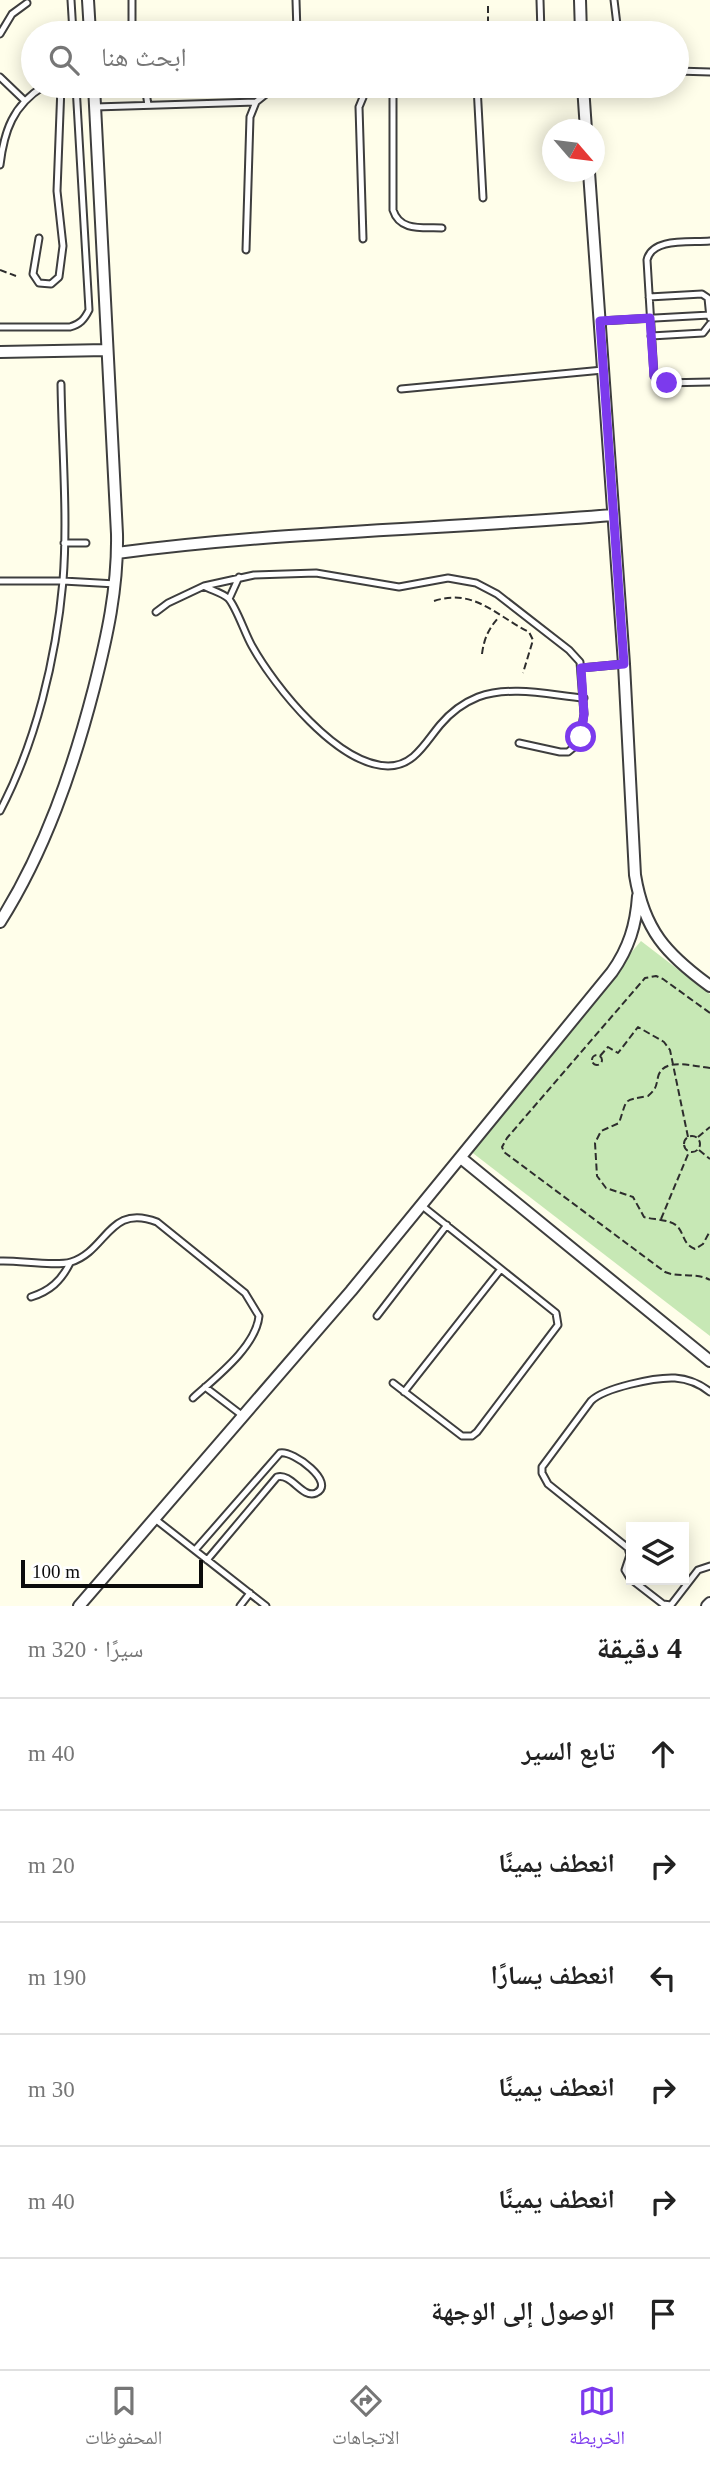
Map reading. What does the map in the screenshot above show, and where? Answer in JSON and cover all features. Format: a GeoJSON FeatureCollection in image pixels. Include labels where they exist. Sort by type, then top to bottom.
{"type":"FeatureCollection","features":[{"type":"Feature","properties":{"kind":"street"},"geometry":{"type":"LineString","coordinates":[[88,0],[89,21]]}},
{"type":"Feature","properties":{"kind":"street"},"geometry":{"type":"LineString","coordinates":[[580,0],[581,21]]}},
{"type":"Feature","properties":{"kind":"street"},"geometry":{"type":"LineString","coordinates":[[0,922],[32,863],[52,818],[79,744],[107,634],[116,584],[117,553],[95,98]]}},
{"type":"Feature","properties":{"kind":"street"},"geometry":{"type":"LineString","coordinates":[[584,98],[585,119]]}},
{"type":"Feature","properties":{"kind":"street"},"geometry":{"type":"LineString","coordinates":[[79,1606],[461,1158],[623,955],[632,936],[638,896],[590,182]]}},
{"type":"Feature","properties":{"kind":"street"},"geometry":{"type":"LineString","coordinates":[[0,352],[107,350]]}},
{"type":"Feature","properties":{"kind":"street"},"geometry":{"type":"LineString","coordinates":[[117,553],[281,535],[444,528],[613,515]]}},
{"type":"Feature","properties":{"kind":"street"},"geometry":{"type":"LineString","coordinates":[[638,896],[650,926],[668,952],[710,986]]}},
{"type":"Feature","properties":{"kind":"street"},"geometry":{"type":"LineString","coordinates":[[461,1158],[710,1361]]}},
{"type":"Feature","properties":{"kind":"lane"},"geometry":{"type":"LineString","coordinates":[[71,0],[72,21]]}},
{"type":"Feature","properties":{"kind":"lane"},"geometry":{"type":"LineString","coordinates":[[132,0],[132,21]]}},
{"type":"Feature","properties":{"kind":"lane"},"geometry":{"type":"LineString","coordinates":[[296,0],[297,21]]}},
{"type":"Feature","properties":{"kind":"lane"},"geometry":{"type":"LineString","coordinates":[[540,0],[541,21]]}},
{"type":"Feature","properties":{"kind":"lane"},"geometry":{"type":"LineString","coordinates":[[614,0],[617,21]]}},
{"type":"Feature","properties":{"kind":"lane"},"geometry":{"type":"LineString","coordinates":[[0,34],[12,15],[27,3]]}},
{"type":"Feature","properties":{"kind":"lane"},"geometry":{"type":"LineString","coordinates":[[689,71],[710,72]]}},
{"type":"Feature","properties":{"kind":"lane"},"geometry":{"type":"LineString","coordinates":[[0,78],[21,97]]}},
{"type":"Feature","properties":{"kind":"lane"},"geometry":{"type":"LineString","coordinates":[[0,165],[6,128],[27,98]]}},
{"type":"Feature","properties":{"kind":"lane"},"geometry":{"type":"LineString","coordinates":[[39,238],[33,274],[39,283],[51,284],[59,277],[63,246],[57,191],[61,98]]}},
{"type":"Feature","properties":{"kind":"lane"},"geometry":{"type":"LineString","coordinates":[[0,327],[70,327],[85,318],[89,310],[77,98]]}},
{"type":"Feature","properties":{"kind":"lane"},"geometry":{"type":"LineString","coordinates":[[147,98],[148,105]]}},
{"type":"Feature","properties":{"kind":"lane"},"geometry":{"type":"LineString","coordinates":[[247,250],[250,117],[256,102],[261,98]]}},
{"type":"Feature","properties":{"kind":"lane"},"geometry":{"type":"LineString","coordinates":[[363,98],[360,101],[363,239]]}},
{"type":"Feature","properties":{"kind":"lane"},"geometry":{"type":"LineString","coordinates":[[393,98],[395,216],[405,226],[442,228]]}},
{"type":"Feature","properties":{"kind":"lane"},"geometry":{"type":"LineString","coordinates":[[478,98],[483,198]]}},
{"type":"Feature","properties":{"kind":"lane"},"geometry":{"type":"LineString","coordinates":[[95,107],[256,102]]}},
{"type":"Feature","properties":{"kind":"lane"},"geometry":{"type":"LineString","coordinates":[[710,242],[664,244],[652,248],[647,260],[654,376],[657,381],[667,383],[710,382]]}},
{"type":"Feature","properties":{"kind":"lane"},"geometry":{"type":"LineString","coordinates":[[600,321],[710,316],[708,298],[702,294],[649,297]]}},
{"type":"Feature","properties":{"kind":"lane"},"geometry":{"type":"LineString","coordinates":[[651,335],[703,333],[710,324]]}},
{"type":"Feature","properties":{"kind":"lane"},"geometry":{"type":"LineString","coordinates":[[401,388],[603,370]]}},
{"type":"Feature","properties":{"kind":"lane"},"geometry":{"type":"LineString","coordinates":[[0,811],[33,732],[47,678],[63,581],[61,384]]}},
{"type":"Feature","properties":{"kind":"lane"},"geometry":{"type":"LineString","coordinates":[[64,543],[86,543]]}},
{"type":"Feature","properties":{"kind":"lane"},"geometry":{"type":"LineString","coordinates":[[156,612],[168,603],[204,586],[239,577],[316,573],[400,587],[448,578],[462,579],[497,594],[569,650],[580,662],[584,698],[583,729],[579,743],[574,749],[561,752],[519,743]]}},
{"type":"Feature","properties":{"kind":"lane"},"geometry":{"type":"LineString","coordinates":[[229,599],[239,577]]}},
{"type":"Feature","properties":{"kind":"lane"},"geometry":{"type":"LineString","coordinates":[[0,581],[116,584]]}},
{"type":"Feature","properties":{"kind":"lane"},"geometry":{"type":"LineString","coordinates":[[204,586],[229,599],[265,668],[297,709],[320,731],[346,750],[375,764],[401,764],[413,758],[452,713],[478,697],[512,691],[584,698]]}},
{"type":"Feature","properties":{"kind":"lane"},"geometry":{"type":"LineString","coordinates":[[581,668],[624,664]]}},
{"type":"Feature","properties":{"kind":"lane"},"geometry":{"type":"LineString","coordinates":[[393,1383],[462,1436],[472,1436],[559,1321],[556,1313],[421,1205]]}},
{"type":"Feature","properties":{"kind":"lane"},"geometry":{"type":"LineString","coordinates":[[31,1297],[44,1293],[55,1285],[70,1263],[95,1246],[120,1221],[145,1217],[157,1222],[245,1293],[259,1316],[254,1334],[235,1359],[193,1398]]}},
{"type":"Feature","properties":{"kind":"lane"},"geometry":{"type":"LineString","coordinates":[[377,1316],[447,1225]]}},
{"type":"Feature","properties":{"kind":"lane"},"geometry":{"type":"LineString","coordinates":[[0,1261],[70,1263]]}},
{"type":"Feature","properties":{"kind":"lane"},"geometry":{"type":"LineString","coordinates":[[404,1392],[501,1269]]}},
{"type":"Feature","properties":{"kind":"lane"},"geometry":{"type":"LineString","coordinates":[[626,1546],[548,1484],[544,1479],[542,1467],[591,1401],[601,1392],[673,1378],[697,1383],[710,1392]]}},
{"type":"Feature","properties":{"kind":"lane"},"geometry":{"type":"LineString","coordinates":[[205,1387],[243,1416]]}},
{"type":"Feature","properties":{"kind":"lane"},"geometry":{"type":"LineString","coordinates":[[195,1550],[279,1453],[294,1455],[319,1476],[322,1485],[320,1490],[312,1494],[286,1477],[277,1477],[207,1560]]}},
{"type":"Feature","properties":{"kind":"lane"},"geometry":{"type":"LineString","coordinates":[[154,1518],[266,1606]]}},
{"type":"Feature","properties":{"kind":"lane"},"geometry":{"type":"LineString","coordinates":[[689,1582],[698,1570],[710,1566]]}},
{"type":"Feature","properties":{"kind":"lane"},"geometry":{"type":"LineString","coordinates":[[638,1585],[663,1604],[671,1605],[686,1585]]}},
{"type":"Feature","properties":{"kind":"lane"},"geometry":{"type":"LineString","coordinates":[[240,1606],[250,1593]]}},
{"type":"Feature","properties":{"kind":"path"},"geometry":{"type":"LineString","coordinates":[[488,6],[488,21]]}},
{"type":"Feature","properties":{"kind":"path"},"geometry":{"type":"LineString","coordinates":[[0,270],[16,276]]}},
{"type":"Feature","properties":{"kind":"path"},"geometry":{"type":"LineString","coordinates":[[434,601],[447,597],[475,600],[532,636],[523,673]]}},
{"type":"Feature","properties":{"kind":"path"},"geometry":{"type":"LineString","coordinates":[[482,654],[487,633],[499,616]]}},
{"type":"Feature","properties":{"kind":"path"},"geometry":{"type":"LineString","coordinates":[[710,1013],[663,979],[656,976],[645,978],[502,1147],[504,1152],[665,1272],[702,1275],[710,1280]]}},
{"type":"Feature","properties":{"kind":"path"},"geometry":{"type":"LineString","coordinates":[[600,1056],[607,1047],[618,1053],[636,1029],[641,1027],[668,1046],[688,1137],[684,1146],[689,1152]]}},
{"type":"Feature","properties":{"kind":"path"},"geometry":{"type":"LineString","coordinates":[[710,1068],[685,1064],[671,1066],[659,1074],[656,1089],[648,1096],[629,1099],[624,1105],[619,1123],[601,1131],[595,1143],[597,1177],[606,1188],[633,1197],[645,1217],[678,1227],[685,1243],[695,1249],[704,1244],[710,1231]]}},
{"type":"Feature","properties":{"kind":"path"},"geometry":{"type":"LineString","coordinates":[[697,1138],[710,1127]]}},
{"type":"Feature","properties":{"kind":"path"},"geometry":{"type":"LineString","coordinates":[[688,1137],[697,1138],[701,1143],[698,1150]]}},
{"type":"Feature","properties":{"kind":"path"},"geometry":{"type":"LineString","coordinates":[[689,1152],[698,1150],[710,1159]]}},
{"type":"Feature","properties":{"kind":"path"},"geometry":{"type":"LineString","coordinates":[[660,1220],[689,1152]]}},
{"type":"Feature","properties":{"kind":"green space"},"geometry":{"type":"Polygon","coordinates":[[[641,941],[710,994],[710,1336],[465,1147],[641,941]]]}},
{"type":"Feature","properties":{"kind":"route"},"geometry":{"type":"LineString","coordinates":[[581,737],[584,722],[581,668],[624,664],[600,321],[650,318],[654,376],[657,381],[667,383]]}}]}
